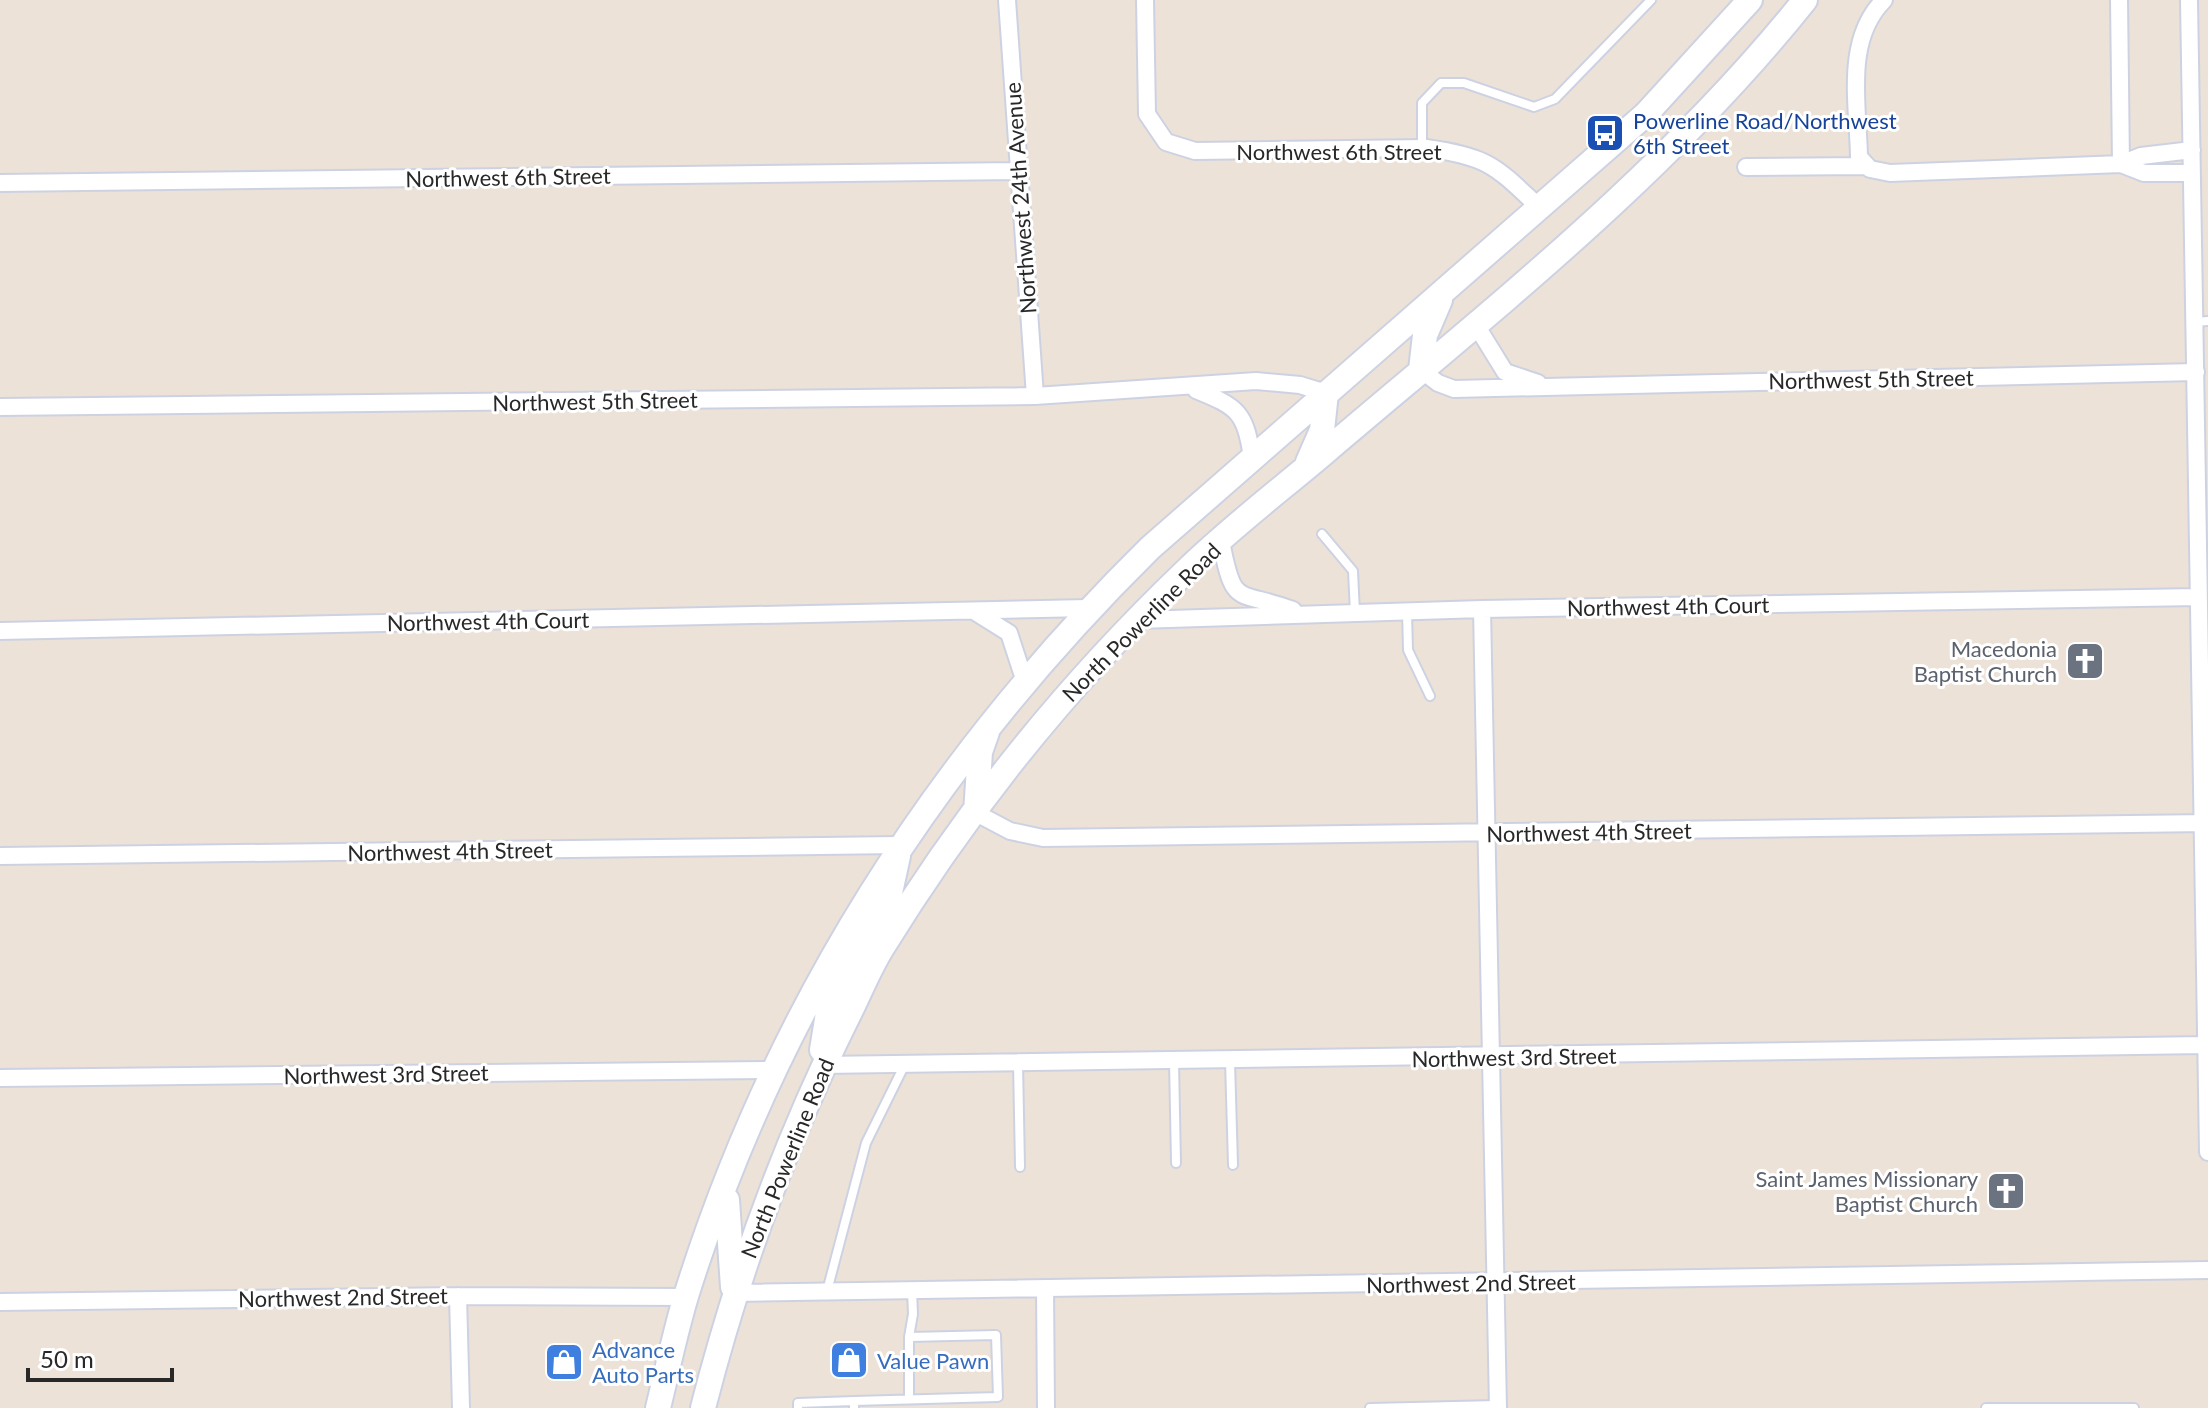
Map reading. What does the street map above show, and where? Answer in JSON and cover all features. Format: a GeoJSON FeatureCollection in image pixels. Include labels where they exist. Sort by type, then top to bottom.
{"type":"FeatureCollection","features":[{"type":"Feature","properties":{"kind":"main road","name":"North Powerline Road"},"geometry":{"type":"LineString","coordinates":[[658,1408],[686,1297],[729,1177],[773,1070],[827,966],[899,845],[990,722],[1089,608],[1252,457],[1541,209],[1646,114],[1750,0]]}},
{"type":"Feature","properties":{"kind":"main road","name":"North Powerline Road"},"geometry":{"type":"LineString","coordinates":[[703,1408],[734,1293],[781,1162],[822,1065],[880,951],[1010,765],[1083,676],[1221,541],[1476,325],[1673,150],[1805,0]]}},
{"type":"Feature","properties":{"kind":"main road"},"geometry":{"type":"LineString","coordinates":[[1421,370],[1425,335],[1442,294]]}},
{"type":"Feature","properties":{"kind":"main road"},"geometry":{"type":"LineString","coordinates":[[1306,468],[1322,430],[1326,393]]}},
{"type":"Feature","properties":{"kind":"main road"},"geometry":{"type":"LineString","coordinates":[[976,813],[980,752],[990,722]]}},
{"type":"Feature","properties":{"kind":"main road"},"geometry":{"type":"LineString","coordinates":[[822,1065],[828,1013],[886,911],[899,845]]}},
{"type":"Feature","properties":{"kind":"main road"},"geometry":{"type":"LineString","coordinates":[[729,1177],[727,1238],[734,1293]]}},
{"type":"Feature","properties":{"kind":"street","name":"Northwest 24th Avenue"},"geometry":{"type":"LineString","coordinates":[[1007,0],[1035,396]]}},
{"type":"Feature","properties":{"kind":"street","name":"Northwest 6th Street"},"geometry":{"type":"LineString","coordinates":[[1145,0],[1147,114],[1166,142],[1195,151],[1422,148],[1460,153],[1492,163],[1541,209]]}},
{"type":"Feature","properties":{"kind":"street"},"geometry":{"type":"LineString","coordinates":[[1864,166],[1859,157],[1858,43],[1869,18],[1884,0]]}},
{"type":"Feature","properties":{"kind":"street"},"geometry":{"type":"LineString","coordinates":[[2119,0],[2121,164]]}},
{"type":"Feature","properties":{"kind":"street"},"geometry":{"type":"LineString","coordinates":[[2189,0],[2192,173],[2201,262],[2202,322],[2196,372],[2208,1152]]}},
{"type":"Feature","properties":{"kind":"street"},"geometry":{"type":"LineString","coordinates":[[1746,167],[1864,166],[1890,173],[2121,164],[2141,156],[2192,150]]}},
{"type":"Feature","properties":{"kind":"street"},"geometry":{"type":"LineString","coordinates":[[2121,164],[2144,173],[2192,173]]}},
{"type":"Feature","properties":{"kind":"street","name":"Northwest 6th Street"},"geometry":{"type":"LineString","coordinates":[[0,183],[1017,171]]}},
{"type":"Feature","properties":{"kind":"street","name":"Northwest 5th Street"},"geometry":{"type":"LineString","coordinates":[[1476,325],[1505,372],[1547,386]]}},
{"type":"Feature","properties":{"kind":"street","name":"Northwest 5th Street"},"geometry":{"type":"LineString","coordinates":[[1421,370],[1438,383],[1454,389],[2196,372]]}},
{"type":"Feature","properties":{"kind":"street","name":"Northwest 5th Street"},"geometry":{"type":"LineString","coordinates":[[0,407],[1035,396],[1191,388],[1256,381],[1300,385],[1326,393]]}},
{"type":"Feature","properties":{"kind":"street","name":"Northwest 5th Street"},"geometry":{"type":"LineString","coordinates":[[1191,388],[1229,403],[1244,419],[1252,457]]}},
{"type":"Feature","properties":{"kind":"street"},"geometry":{"type":"LineString","coordinates":[[1221,541],[1227,575],[1235,590],[1250,601],[1306,615]]}},
{"type":"Feature","properties":{"kind":"street","name":"Northwest 4th Court"},"geometry":{"type":"LineString","coordinates":[[1138,620],[1482,609],[2198,597]]}},
{"type":"Feature","properties":{"kind":"street","name":"Northwest 4th Court"},"geometry":{"type":"LineString","coordinates":[[0,631],[1089,608]]}},
{"type":"Feature","properties":{"kind":"street"},"geometry":{"type":"LineString","coordinates":[[1482,609],[1489,834],[1498,1407]]}},
{"type":"Feature","properties":{"kind":"street"},"geometry":{"type":"LineString","coordinates":[[975,612],[1009,633],[1025,682]]}},
{"type":"Feature","properties":{"kind":"street","name":"Northwest 4th Street"},"geometry":{"type":"LineString","coordinates":[[976,813],[1010,831],[1043,838],[2205,823]]}},
{"type":"Feature","properties":{"kind":"street","name":"Northwest 4th Street"},"geometry":{"type":"LineString","coordinates":[[0,856],[899,845]]}},
{"type":"Feature","properties":{"kind":"street","name":"Northwest 3rd Street"},"geometry":{"type":"LineString","coordinates":[[822,1065],[1491,1058],[2205,1045]]}},
{"type":"Feature","properties":{"kind":"street","name":"Northwest 3rd Street"},"geometry":{"type":"LineString","coordinates":[[0,1078],[773,1070]]}},
{"type":"Feature","properties":{"kind":"street","name":"Northwest 2nd Street"},"geometry":{"type":"LineString","coordinates":[[734,1293],[2208,1270]]}},
{"type":"Feature","properties":{"kind":"street"},"geometry":{"type":"LineString","coordinates":[[1045,1288],[1046,1408]]}},
{"type":"Feature","properties":{"kind":"street"},"geometry":{"type":"LineString","coordinates":[[458,1296],[461,1408]]}},
{"type":"Feature","properties":{"kind":"street","name":"Northwest 2nd Street"},"geometry":{"type":"LineString","coordinates":[[0,1302],[458,1296],[686,1297]]}},
{"type":"Feature","properties":{"kind":"lane"},"geometry":{"type":"LineString","coordinates":[[1422,148],[1422,103],[1428,94],[1449,81],[1464,83],[1534,107],[1555,99],[1651,0]]}},
{"type":"Feature","properties":{"kind":"lane"},"geometry":{"type":"LineString","coordinates":[[1322,534],[1353,571],[1355,613]]}},
{"type":"Feature","properties":{"kind":"lane"},"geometry":{"type":"LineString","coordinates":[[1407,611],[1408,650],[1430,696]]}},
{"type":"Feature","properties":{"kind":"lane"},"geometry":{"type":"LineString","coordinates":[[1174,1061],[1176,1163]]}},
{"type":"Feature","properties":{"kind":"lane"},"geometry":{"type":"LineString","coordinates":[[1230,1061],[1233,1165]]}},
{"type":"Feature","properties":{"kind":"lane"},"geometry":{"type":"LineString","coordinates":[[1018,1063],[1020,1167]]}},
{"type":"Feature","properties":{"kind":"lane"},"geometry":{"type":"LineString","coordinates":[[827,1292],[866,1143],[905,1064]]}},
{"type":"Feature","properties":{"kind":"lane"},"geometry":{"type":"LineString","coordinates":[[909,1398],[912,1291]]}},
{"type":"Feature","properties":{"kind":"lane"},"geometry":{"type":"LineString","coordinates":[[909,1337],[996,1335],[998,1408]]}},
{"type":"Feature","properties":{"kind":"lane"},"geometry":{"type":"LineString","coordinates":[[798,1408],[798,1403],[854,1404],[909,1398],[998,1397]]}},
{"type":"Feature","properties":{"kind":"lane"},"geometry":{"type":"LineString","coordinates":[[1370,1408],[1498,1407]]}},
{"type":"Feature","properties":{"kind":"lane"},"geometry":{"type":"LineString","coordinates":[[1986,1408],[2134,1408]]}},
{"type":"Feature","properties":{"kind":"place","name":"Powerline Road/Northwest 6th Street"},"geometry":{"type":"Point","coordinates":[1605,133]}},
{"type":"Feature","properties":{"kind":"place","name":"Macedonia Baptist Church"},"geometry":{"type":"Point","coordinates":[2085,661]}},
{"type":"Feature","properties":{"kind":"place","name":"Saint James Missionary Baptist Church"},"geometry":{"type":"Point","coordinates":[2006,1191]}},
{"type":"Feature","properties":{"kind":"place","name":"Value Pawn"},"geometry":{"type":"Point","coordinates":[849,1360]}},
{"type":"Feature","properties":{"kind":"place","name":"Advance Auto Parts"},"geometry":{"type":"Point","coordinates":[564,1362]}}]}
